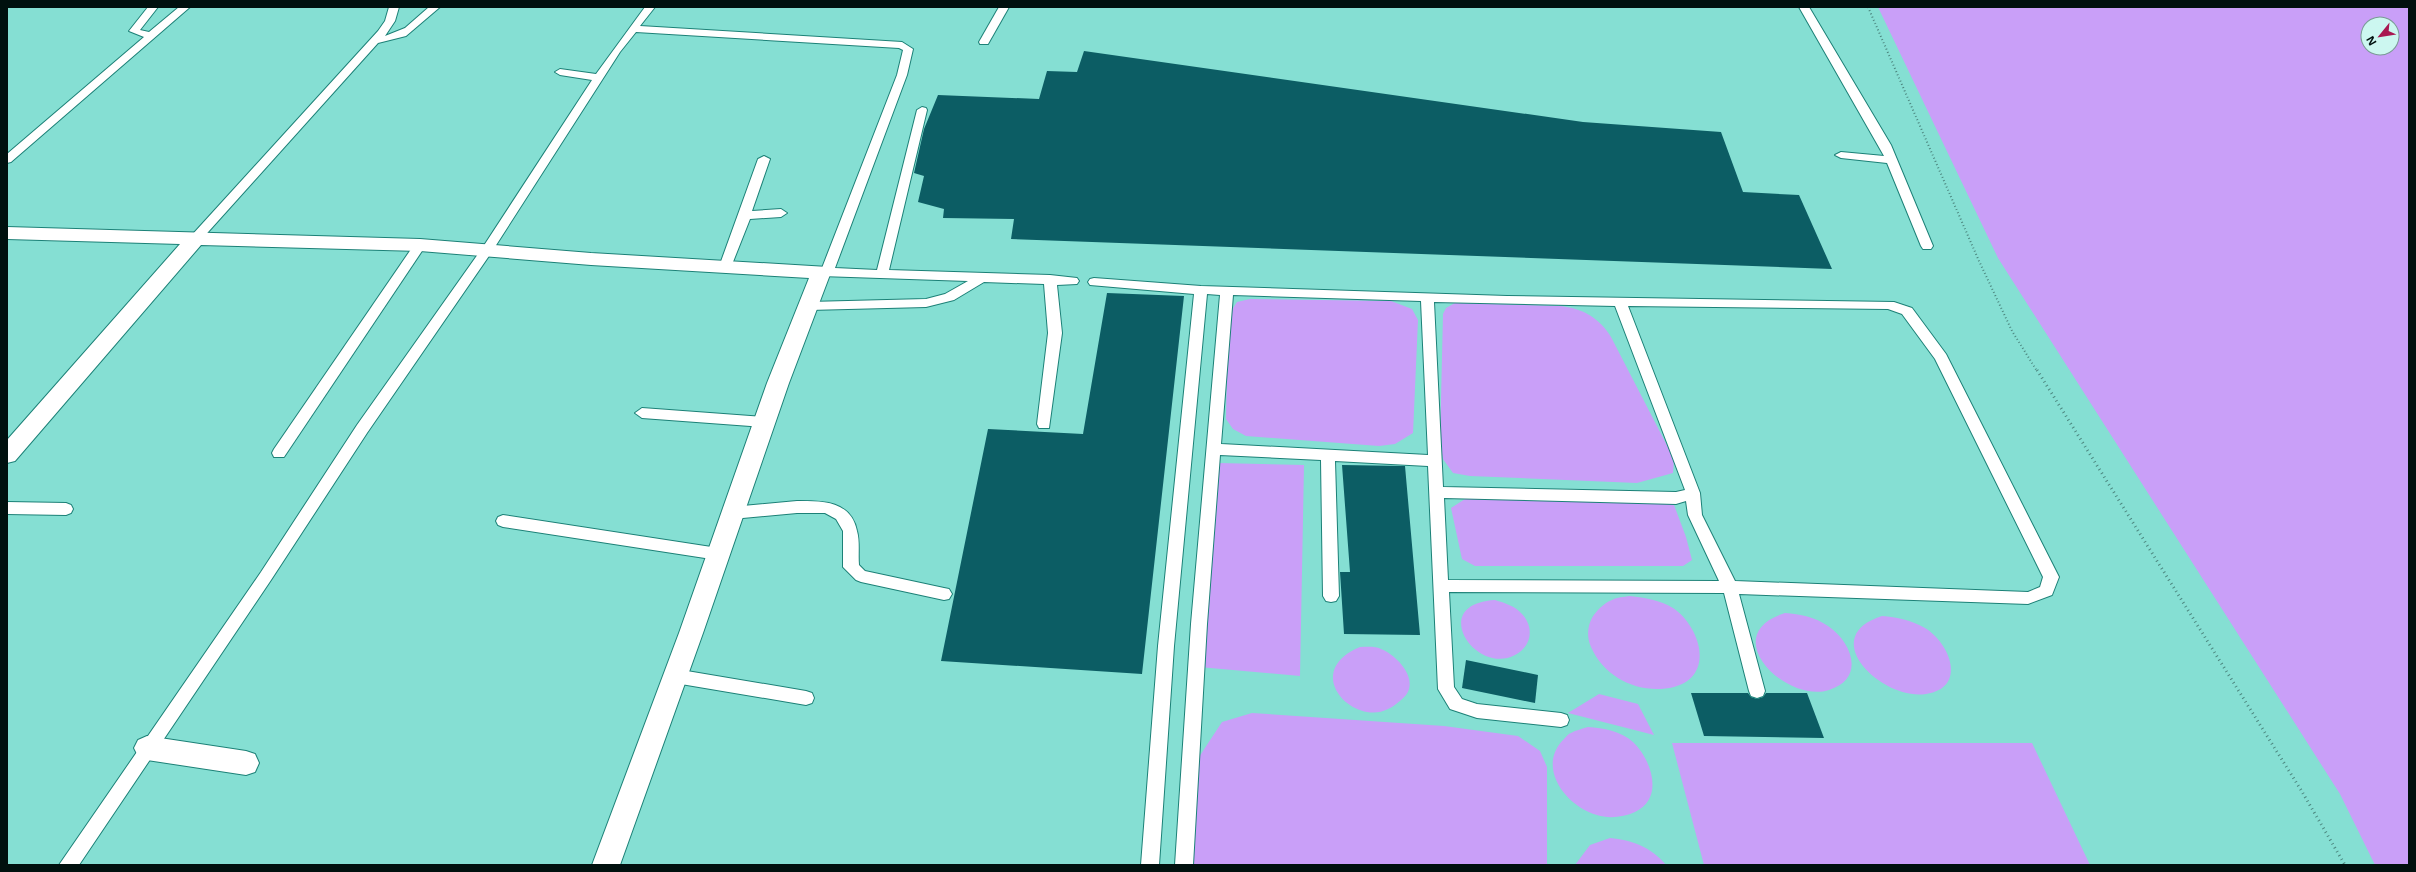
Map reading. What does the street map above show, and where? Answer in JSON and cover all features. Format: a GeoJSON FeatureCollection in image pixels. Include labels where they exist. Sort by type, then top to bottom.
{"type":"FeatureCollection","features":[{"type":"Feature","properties":{"kind":"street"},"geometry":{"type":"LineString","coordinates":[[7,233],[420,245],[724,267],[824,272],[809,306],[764,422],[675,676],[606,865]]}},
{"type":"Feature","properties":{"kind":"street"},"geometry":{"type":"LineString","coordinates":[[7,455],[196,238]]}},
{"type":"Feature","properties":{"kind":"street"},"geometry":{"type":"LineString","coordinates":[[147,748],[246,763]]}},
{"type":"Feature","properties":{"kind":"lane"},"geometry":{"type":"LineString","coordinates":[[151,36],[134,31],[153,7]]}},
{"type":"Feature","properties":{"kind":"lane"},"geometry":{"type":"LineString","coordinates":[[7,160],[185,7]]}},
{"type":"Feature","properties":{"kind":"lane"},"geometry":{"type":"LineString","coordinates":[[196,238],[390,25],[394,15],[394,7]]}},
{"type":"Feature","properties":{"kind":"lane"},"geometry":{"type":"LineString","coordinates":[[375,41],[397,38],[406,33],[435,7]]}},
{"type":"Feature","properties":{"kind":"lane"},"geometry":{"type":"LineString","coordinates":[[68,865],[266,576],[362,429],[487,250],[599,78],[650,7]]}},
{"type":"Feature","properties":{"kind":"lane"},"geometry":{"type":"LineString","coordinates":[[984,42],[1004,7]]}},
{"type":"Feature","properties":{"kind":"lane"},"geometry":{"type":"LineString","coordinates":[[1804,7],[1885,145],[1927,246]]}},
{"type":"Feature","properties":{"kind":"lane"},"geometry":{"type":"LineString","coordinates":[[633,29],[902,45],[908,49],[902,75],[824,272],[1073,281]]}},
{"type":"Feature","properties":{"kind":"lane"},"geometry":{"type":"LineString","coordinates":[[560,72],[599,78]]}},
{"type":"Feature","properties":{"kind":"lane"},"geometry":{"type":"LineString","coordinates":[[882,273],[922,110]]}},
{"type":"Feature","properties":{"kind":"lane"},"geometry":{"type":"LineString","coordinates":[[1841,155],[1892,160]]}},
{"type":"Feature","properties":{"kind":"lane"},"geometry":{"type":"LineString","coordinates":[[724,267],[745,215],[764,159]]}},
{"type":"Feature","properties":{"kind":"lane"},"geometry":{"type":"LineString","coordinates":[[745,215],[781,213]]}},
{"type":"Feature","properties":{"kind":"lane"},"geometry":{"type":"LineString","coordinates":[[279,453],[420,245]]}},
{"type":"Feature","properties":{"kind":"lane"},"geometry":{"type":"LineString","coordinates":[[809,306],[926,303],[943,301],[961,294],[982,277]]}},
{"type":"Feature","properties":{"kind":"lane"},"geometry":{"type":"LineString","coordinates":[[1044,424],[1055,333],[1050,279]]}},
{"type":"Feature","properties":{"kind":"lane"},"geometry":{"type":"LineString","coordinates":[[1094,282],[1201,290],[1427,298],[1889,305],[1907,310],[1941,357],[2051,577],[2047,592],[2028,598],[1730,587],[1441,586]]}},
{"type":"Feature","properties":{"kind":"lane"},"geometry":{"type":"LineString","coordinates":[[1150,865],[1166,646],[1201,290]]}},
{"type":"Feature","properties":{"kind":"lane"},"geometry":{"type":"LineString","coordinates":[[1184,865],[1199,624],[1227,291]]}},
{"type":"Feature","properties":{"kind":"lane"},"geometry":{"type":"LineString","coordinates":[[1427,298],[1446,689],[1456,704],[1478,711],[1561,720]]}},
{"type":"Feature","properties":{"kind":"lane"},"geometry":{"type":"LineString","coordinates":[[1620,301],[1693,493],[1695,515],[1730,587],[1757,691]]}},
{"type":"Feature","properties":{"kind":"lane"},"geometry":{"type":"LineString","coordinates":[[642,413],[764,422]]}},
{"type":"Feature","properties":{"kind":"lane"},"geometry":{"type":"LineString","coordinates":[[1214,449],[1435,461]]}},
{"type":"Feature","properties":{"kind":"lane"},"geometry":{"type":"LineString","coordinates":[[1328,455],[1331,596]]}},
{"type":"Feature","properties":{"kind":"lane"},"geometry":{"type":"LineString","coordinates":[[1436,492],[1676,498],[1693,493]]}},
{"type":"Feature","properties":{"kind":"lane"},"geometry":{"type":"LineString","coordinates":[[732,513],[797,507],[827,507],[841,515],[850,530],[851,567],[861,576],[944,594]]}},
{"type":"Feature","properties":{"kind":"lane"},"geometry":{"type":"LineString","coordinates":[[7,508],[66,509]]}},
{"type":"Feature","properties":{"kind":"lane"},"geometry":{"type":"LineString","coordinates":[[503,521],[718,554]]}},
{"type":"Feature","properties":{"kind":"lane"},"geometry":{"type":"LineString","coordinates":[[675,676],[806,698]]}},
{"type":"Feature","properties":{"kind":"path"},"geometry":{"type":"LineString","coordinates":[[1868,7],[1979,261],[2012,331],[2289,770],[2345,865]]}},
{"type":"Feature","properties":{"kind":"shaded area"},"geometry":{"type":"Polygon","coordinates":[[[1878,7],[2409,7],[2409,865],[2375,865],[2340,794],[1998,258],[1878,7]]]}},
{"type":"Feature","properties":{"kind":"shaded area"},"geometry":{"type":"Polygon","coordinates":[[[1250,299],[1391,301],[1412,309],[1418,320],[1413,433],[1395,444],[1379,446],[1246,436],[1233,429],[1226,419],[1228,316],[1237,302],[1250,299]]]}},
{"type":"Feature","properties":{"kind":"shaded area"},"geometry":{"type":"Polygon","coordinates":[[[1455,303],[1561,306],[1577,309],[1596,320],[1611,337],[1674,459],[1673,473],[1637,483],[1470,476],[1453,473],[1443,459],[1440,443],[1443,314],[1446,308],[1455,303]]]}},
{"type":"Feature","properties":{"kind":"shaded area"},"geometry":{"type":"Polygon","coordinates":[[[1218,463],[1304,465],[1300,676],[1199,667],[1218,463]]]}},
{"type":"Feature","properties":{"kind":"shaded area"},"geometry":{"type":"Polygon","coordinates":[[[1465,499],[1656,500],[1674,505],[1686,537],[1692,560],[1683,566],[1475,566],[1462,559],[1451,508],[1465,499]]]}},
{"type":"Feature","properties":{"kind":"shaded area"},"geometry":{"type":"Polygon","coordinates":[[[1630,596],[1668,605],[1683,616],[1690,626],[1696,638],[1699,650],[1699,662],[1695,673],[1687,681],[1674,687],[1662,689],[1649,689],[1637,686],[1625,682],[1615,676],[1605,668],[1597,658],[1591,647],[1588,636],[1588,629],[1592,618],[1600,608],[1609,601],[1630,596]]]}},
{"type":"Feature","properties":{"kind":"shaded area"},"geometry":{"type":"Polygon","coordinates":[[[1495,600],[1510,605],[1519,611],[1526,619],[1530,631],[1528,642],[1520,652],[1500,659],[1486,656],[1474,648],[1465,637],[1461,625],[1464,613],[1475,604],[1495,600]]]}},
{"type":"Feature","properties":{"kind":"shaded area"},"geometry":{"type":"Polygon","coordinates":[[[1785,613],[1802,615],[1818,620],[1837,633],[1844,642],[1849,651],[1851,669],[1848,678],[1840,685],[1829,690],[1812,692],[1795,687],[1778,678],[1765,665],[1757,651],[1756,636],[1765,623],[1785,613]]]}},
{"type":"Feature","properties":{"kind":"shaded area"},"geometry":{"type":"Polygon","coordinates":[[[1882,616],[1899,618],[1925,628],[1942,644],[1948,654],[1951,665],[1951,675],[1947,683],[1939,690],[1926,694],[1909,694],[1892,688],[1876,678],[1863,666],[1855,652],[1855,638],[1863,626],[1882,616]]]}},
{"type":"Feature","properties":{"kind":"shaded area"},"geometry":{"type":"Polygon","coordinates":[[[1360,647],[1376,647],[1381,649],[1395,658],[1406,671],[1410,686],[1407,694],[1388,709],[1375,713],[1361,710],[1348,704],[1339,694],[1334,682],[1334,670],[1343,658],[1360,647]]]}},
{"type":"Feature","properties":{"kind":"shaded area"},"geometry":{"type":"Polygon","coordinates":[[[1599,694],[1638,704],[1654,735],[1568,713],[1599,694]]]}},
{"type":"Feature","properties":{"kind":"shaded area"},"geometry":{"type":"Polygon","coordinates":[[[1252,713],[1444,726],[1518,736],[1540,751],[1547,767],[1547,865],[1192,865],[1199,757],[1222,722],[1252,713]]]}},
{"type":"Feature","properties":{"kind":"shaded area"},"geometry":{"type":"Polygon","coordinates":[[[1588,727],[1606,729],[1623,735],[1633,742],[1645,758],[1652,778],[1652,788],[1650,798],[1644,806],[1635,812],[1616,817],[1597,815],[1586,811],[1575,804],[1559,786],[1554,775],[1553,763],[1555,752],[1568,734],[1588,727]]]}},
{"type":"Feature","properties":{"kind":"shaded area"},"geometry":{"type":"Polygon","coordinates":[[[1672,743],[2032,743],[2090,865],[1704,865],[1672,743]]]}},
{"type":"Feature","properties":{"kind":"shaded area"},"geometry":{"type":"Polygon","coordinates":[[[1610,838],[1641,846],[1654,853],[1666,865],[1575,865],[1590,845],[1610,838]]]}},
{"type":"Feature","properties":{"kind":"building"},"geometry":{"type":"Polygon","coordinates":[[[1084,51],[1583,122],[1721,132],[1743,192],[1799,195],[1832,269],[1011,239],[1014,219],[943,218],[944,209],[918,202],[924,176],[914,173],[924,129],[938,95],[1039,99],[1047,71],[1077,72],[1084,51]]]}},
{"type":"Feature","properties":{"kind":"building"},"geometry":{"type":"Polygon","coordinates":[[[1107,293],[1184,296],[1142,674],[941,661],[988,429],[1083,434],[1107,293]]]}},
{"type":"Feature","properties":{"kind":"building"},"geometry":{"type":"Polygon","coordinates":[[[1342,465],[1405,466],[1420,635],[1344,634],[1340,572],[1350,572],[1342,465]]]}},
{"type":"Feature","properties":{"kind":"building"},"geometry":{"type":"Polygon","coordinates":[[[1466,660],[1538,675],[1535,703],[1462,688],[1466,660]]]}},
{"type":"Feature","properties":{"kind":"building"},"geometry":{"type":"Polygon","coordinates":[[[1691,693],[1748,693],[1751,697],[1757,699],[1763,697],[1766,693],[1807,693],[1824,738],[1704,736],[1691,693]]]}}]}
